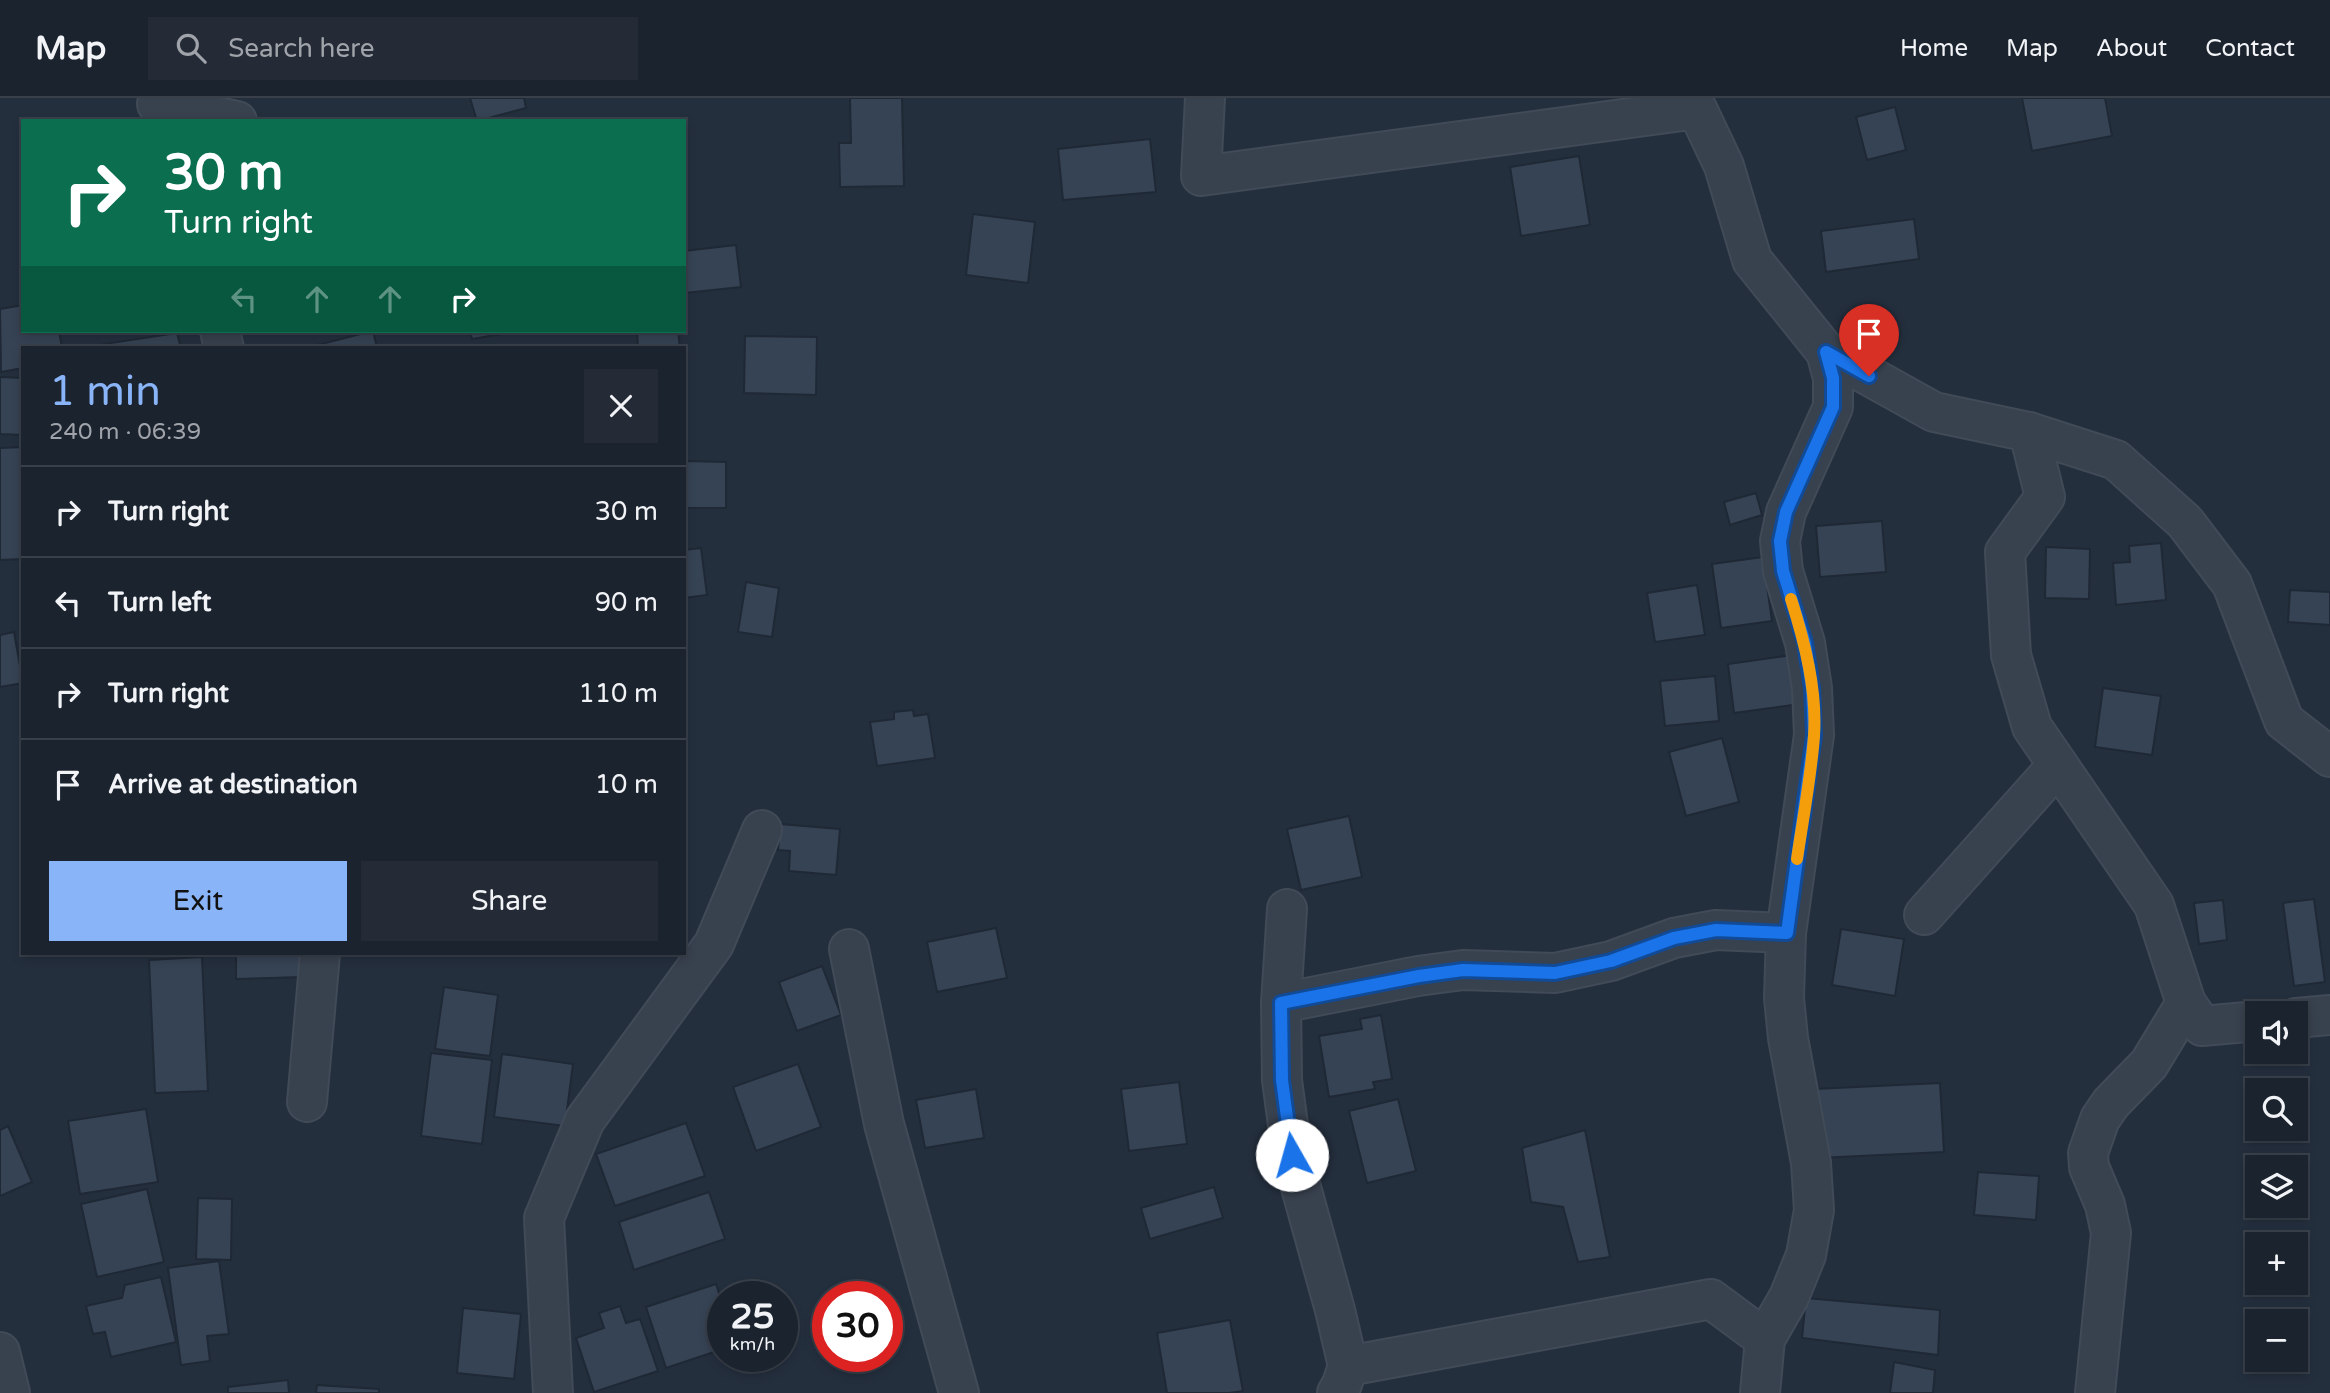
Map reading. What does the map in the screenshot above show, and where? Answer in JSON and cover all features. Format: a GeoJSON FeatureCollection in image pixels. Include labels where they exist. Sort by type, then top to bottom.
{"type":"FeatureCollection","features":[{"type":"Feature","properties":{"kind":"street"},"geometry":{"type":"LineString","coordinates":[[1205,98],[1201,176],[1698,109],[1724,166],[1752,260],[1826,352],[1934,412],[2029,432],[2116,460],[2185,522],[2232,584],[2284,721],[2330,757]]}},
{"type":"Feature","properties":{"kind":"street"},"geometry":{"type":"LineString","coordinates":[[159,108],[225,119]]}},
{"type":"Feature","properties":{"kind":"street"},"geometry":{"type":"LineString","coordinates":[[1760,1393],[1765,1339],[1789,1297],[1806,1255],[1814,1210],[1811,1163],[1788,1038],[1784,998],[1787,933],[1814,735],[1812,688],[1805,643],[1783,571],[1780,541],[1786,512],[1833,407],[1833,378],[1826,352]]}},
{"type":"Feature","properties":{"kind":"street"},"geometry":{"type":"LineString","coordinates":[[2029,432],[2045,497],[2005,552],[2011,654],[2032,727],[2154,905],[2186,1003],[2202,1026],[2245,1022]]}},
{"type":"Feature","properties":{"kind":"street"},"geometry":{"type":"LineString","coordinates":[[1924,915],[2058,765]]}},
{"type":"Feature","properties":{"kind":"street"},"geometry":{"type":"LineString","coordinates":[[553,1393],[544,1218],[586,1120],[762,830]]}},
{"type":"Feature","properties":{"kind":"street"},"geometry":{"type":"LineString","coordinates":[[1287,909],[1281,1003],[1282,1080],[1292,1155],[1338,1321],[1342,1379],[1711,1299],[1765,1339]]}},
{"type":"Feature","properties":{"kind":"street"},"geometry":{"type":"LineString","coordinates":[[1281,1003],[1463,970],[1555,973],[1611,961],[1674,938],[1716,930],[1787,933]]}},
{"type":"Feature","properties":{"kind":"street"},"geometry":{"type":"LineString","coordinates":[[849,949],[884,1124],[959,1393]]}},
{"type":"Feature","properties":{"kind":"street"},"geometry":{"type":"LineString","coordinates":[[307,1102],[320,955]]}},
{"type":"Feature","properties":{"kind":"street"},"geometry":{"type":"LineString","coordinates":[[2095,1393],[2110,1233],[2105,1205],[2089,1167],[2088,1153],[2100,1119],[2111,1103],[2149,1064],[2186,1003]]}},
{"type":"Feature","properties":{"kind":"street"},"geometry":{"type":"LineString","coordinates":[[2308,1017],[2330,1015]]}},
{"type":"Feature","properties":{"kind":"street"},"geometry":{"type":"LineString","coordinates":[[0,1352],[10,1393]]}},
{"type":"Feature","properties":{"kind":"building"},"geometry":{"type":"Polygon","coordinates":[[[470,98],[524,98],[526,108],[476,119],[470,98]]]}},
{"type":"Feature","properties":{"kind":"building"},"geometry":{"type":"Polygon","coordinates":[[[850,98],[902,98],[904,186],[840,187],[839,143],[851,143],[850,98]]]}},
{"type":"Feature","properties":{"kind":"building"},"geometry":{"type":"Polygon","coordinates":[[[2022,98],[2105,98],[2112,136],[2032,151],[2022,98]]]}},
{"type":"Feature","properties":{"kind":"building"},"geometry":{"type":"Polygon","coordinates":[[[1895,107],[1906,150],[1867,160],[1856,117],[1895,107]]]}},
{"type":"Feature","properties":{"kind":"building"},"geometry":{"type":"Polygon","coordinates":[[[1150,139],[1156,192],[1063,200],[1058,149],[1150,139]]]}},
{"type":"Feature","properties":{"kind":"building"},"geometry":{"type":"Polygon","coordinates":[[[1579,156],[1590,225],[1521,236],[1510,167],[1579,156]]]}},
{"type":"Feature","properties":{"kind":"building"},"geometry":{"type":"Polygon","coordinates":[[[973,214],[1035,222],[1028,283],[966,275],[973,214]]]}},
{"type":"Feature","properties":{"kind":"building"},"geometry":{"type":"Polygon","coordinates":[[[1914,219],[1919,259],[1826,272],[1821,231],[1914,219]]]}},
{"type":"Feature","properties":{"kind":"building"},"geometry":{"type":"Polygon","coordinates":[[[736,245],[741,287],[686,293],[686,251],[736,245]]]}},
{"type":"Feature","properties":{"kind":"building"},"geometry":{"type":"Polygon","coordinates":[[[21,305],[21,333],[59,333],[62,346],[21,346],[21,368],[1,372],[0,309],[21,305]]]}},
{"type":"Feature","properties":{"kind":"building"},"geometry":{"type":"Polygon","coordinates":[[[177,333],[180,346],[104,346],[177,333]]]}},
{"type":"Feature","properties":{"kind":"building"},"geometry":{"type":"Polygon","coordinates":[[[373,333],[377,346],[314,346],[373,333]]]}},
{"type":"Feature","properties":{"kind":"building"},"geometry":{"type":"Polygon","coordinates":[[[470,333],[507,333],[472,339],[470,333]]]}},
{"type":"Feature","properties":{"kind":"building"},"geometry":{"type":"Polygon","coordinates":[[[637,333],[678,333],[680,346],[638,346],[637,333]]]}},
{"type":"Feature","properties":{"kind":"building"},"geometry":{"type":"Polygon","coordinates":[[[745,336],[817,337],[816,395],[744,393],[745,336]]]}},
{"type":"Feature","properties":{"kind":"building"},"geometry":{"type":"Polygon","coordinates":[[[0,377],[21,378],[21,435],[0,434],[0,377]]]}},
{"type":"Feature","properties":{"kind":"building"},"geometry":{"type":"Polygon","coordinates":[[[21,447],[21,559],[0,560],[0,448],[21,447]]]}},
{"type":"Feature","properties":{"kind":"building"},"geometry":{"type":"Polygon","coordinates":[[[686,461],[726,462],[726,508],[686,508],[686,461]]]}},
{"type":"Feature","properties":{"kind":"building"},"geometry":{"type":"Polygon","coordinates":[[[1756,493],[1762,515],[1730,525],[1724,502],[1756,493]]]}},
{"type":"Feature","properties":{"kind":"building"},"geometry":{"type":"Polygon","coordinates":[[[1882,521],[1886,572],[1820,577],[1816,526],[1882,521]]]}},
{"type":"Feature","properties":{"kind":"building"},"geometry":{"type":"Polygon","coordinates":[[[2161,543],[2166,600],[2116,605],[2113,563],[2130,562],[2129,546],[2161,543]]]}},
{"type":"Feature","properties":{"kind":"building"},"geometry":{"type":"Polygon","coordinates":[[[2046,547],[2090,549],[2089,599],[2045,598],[2046,547]]]}},
{"type":"Feature","properties":{"kind":"building"},"geometry":{"type":"Polygon","coordinates":[[[701,548],[707,595],[686,598],[686,550],[701,548]]]}},
{"type":"Feature","properties":{"kind":"building"},"geometry":{"type":"Polygon","coordinates":[[[1763,557],[1772,621],[1721,628],[1712,564],[1763,557]]]}},
{"type":"Feature","properties":{"kind":"building"},"geometry":{"type":"Polygon","coordinates":[[[746,582],[779,588],[772,637],[738,632],[746,582]]]}},
{"type":"Feature","properties":{"kind":"building"},"geometry":{"type":"Polygon","coordinates":[[[1697,585],[1705,635],[1655,642],[1647,593],[1697,585]]]}},
{"type":"Feature","properties":{"kind":"building"},"geometry":{"type":"Polygon","coordinates":[[[2290,590],[2330,592],[2330,625],[2288,622],[2290,590]]]}},
{"type":"Feature","properties":{"kind":"building"},"geometry":{"type":"Polygon","coordinates":[[[14,632],[21,683],[0,687],[0,635],[14,632]]]}},
{"type":"Feature","properties":{"kind":"building"},"geometry":{"type":"Polygon","coordinates":[[[1793,655],[1800,704],[1734,713],[1728,664],[1793,655]]]}},
{"type":"Feature","properties":{"kind":"building"},"geometry":{"type":"Polygon","coordinates":[[[1715,676],[1719,721],[1665,726],[1660,681],[1715,676]]]}},
{"type":"Feature","properties":{"kind":"building"},"geometry":{"type":"Polygon","coordinates":[[[2103,688],[2161,696],[2152,755],[2095,747],[2103,688]]]}},
{"type":"Feature","properties":{"kind":"building"},"geometry":{"type":"Polygon","coordinates":[[[913,710],[914,716],[928,714],[935,758],[877,766],[870,722],[894,719],[894,712],[913,710]]]}},
{"type":"Feature","properties":{"kind":"building"},"geometry":{"type":"Polygon","coordinates":[[[1722,738],[1739,802],[1686,816],[1669,752],[1722,738]]]}},
{"type":"Feature","properties":{"kind":"building"},"geometry":{"type":"Polygon","coordinates":[[[1349,816],[1362,877],[1301,890],[1287,829],[1349,816]]]}},
{"type":"Feature","properties":{"kind":"building"},"geometry":{"type":"Polygon","coordinates":[[[780,824],[840,829],[836,875],[789,871],[790,851],[778,850],[780,824]]]}},
{"type":"Feature","properties":{"kind":"building"},"geometry":{"type":"Polygon","coordinates":[[[2314,899],[2325,982],[2294,986],[2283,903],[2314,899]]]}},
{"type":"Feature","properties":{"kind":"building"},"geometry":{"type":"Polygon","coordinates":[[[2223,900],[2227,940],[2199,944],[2194,903],[2223,900]]]}},
{"type":"Feature","properties":{"kind":"building"},"geometry":{"type":"Polygon","coordinates":[[[996,928],[1007,978],[937,992],[927,942],[996,928]]]}},
{"type":"Feature","properties":{"kind":"building"},"geometry":{"type":"Polygon","coordinates":[[[1841,929],[1904,939],[1895,996],[1832,985],[1841,929]]]}},
{"type":"Feature","properties":{"kind":"building"},"geometry":{"type":"Polygon","coordinates":[[[236,955],[302,955],[302,977],[236,979],[236,955]]]}},
{"type":"Feature","properties":{"kind":"building"},"geometry":{"type":"Polygon","coordinates":[[[202,957],[208,1091],[155,1093],[149,960],[202,957]]]}},
{"type":"Feature","properties":{"kind":"building"},"geometry":{"type":"Polygon","coordinates":[[[822,966],[841,1015],[797,1031],[779,982],[822,966]]]}},
{"type":"Feature","properties":{"kind":"building"},"geometry":{"type":"Polygon","coordinates":[[[444,987],[498,995],[490,1056],[435,1049],[444,987]]]}},
{"type":"Feature","properties":{"kind":"building"},"geometry":{"type":"Polygon","coordinates":[[[1381,1015],[1392,1079],[1373,1082],[1375,1089],[1329,1097],[1319,1036],[1362,1029],[1360,1019],[1381,1015]]]}},
{"type":"Feature","properties":{"kind":"building"},"geometry":{"type":"Polygon","coordinates":[[[431,1053],[492,1060],[482,1144],[421,1136],[431,1053]]]}},
{"type":"Feature","properties":{"kind":"building"},"geometry":{"type":"Polygon","coordinates":[[[502,1054],[573,1064],[565,1126],[494,1117],[502,1054]]]}},
{"type":"Feature","properties":{"kind":"building"},"geometry":{"type":"Polygon","coordinates":[[[798,1064],[821,1127],[756,1151],[733,1087],[798,1064]]]}},
{"type":"Feature","properties":{"kind":"building"},"geometry":{"type":"Polygon","coordinates":[[[1179,1082],[1187,1144],[1129,1151],[1121,1089],[1179,1082]]]}},
{"type":"Feature","properties":{"kind":"building"},"geometry":{"type":"Polygon","coordinates":[[[1940,1083],[1944,1152],[1818,1158],[1814,1089],[1940,1083]]]}},
{"type":"Feature","properties":{"kind":"building"},"geometry":{"type":"Polygon","coordinates":[[[976,1089],[984,1138],[925,1148],[916,1100],[976,1089]]]}},
{"type":"Feature","properties":{"kind":"building"},"geometry":{"type":"Polygon","coordinates":[[[1398,1099],[1416,1171],[1367,1183],[1349,1111],[1398,1099]]]}},
{"type":"Feature","properties":{"kind":"building"},"geometry":{"type":"Polygon","coordinates":[[[146,1109],[158,1182],[80,1194],[68,1121],[146,1109]]]}},
{"type":"Feature","properties":{"kind":"building"},"geometry":{"type":"Polygon","coordinates":[[[686,1123],[705,1176],[615,1206],[596,1154],[686,1123]]]}},
{"type":"Feature","properties":{"kind":"building"},"geometry":{"type":"Polygon","coordinates":[[[8,1126],[32,1182],[0,1196],[0,1130],[8,1126]]]}},
{"type":"Feature","properties":{"kind":"building"},"geometry":{"type":"Polygon","coordinates":[[[1585,1130],[1610,1257],[1578,1262],[1563,1207],[1531,1202],[1522,1148],[1585,1130]]]}},
{"type":"Feature","properties":{"kind":"building"},"geometry":{"type":"Polygon","coordinates":[[[1978,1172],[2039,1176],[2036,1220],[1974,1215],[1978,1172]]]}},
{"type":"Feature","properties":{"kind":"building"},"geometry":{"type":"Polygon","coordinates":[[[1214,1187],[1223,1218],[1150,1239],[1141,1208],[1214,1187]]]}},
{"type":"Feature","properties":{"kind":"building"},"geometry":{"type":"Polygon","coordinates":[[[147,1189],[164,1262],[97,1277],[81,1204],[147,1189]]]}},
{"type":"Feature","properties":{"kind":"building"},"geometry":{"type":"Polygon","coordinates":[[[709,1192],[725,1239],[634,1270],[619,1222],[709,1192]]]}},
{"type":"Feature","properties":{"kind":"building"},"geometry":{"type":"Polygon","coordinates":[[[198,1198],[232,1199],[231,1260],[196,1259],[198,1198]]]}},
{"type":"Feature","properties":{"kind":"building"},"geometry":{"type":"Polygon","coordinates":[[[219,1261],[229,1334],[207,1336],[210,1361],[181,1365],[168,1268],[219,1261]]]}},
{"type":"Feature","properties":{"kind":"building"},"geometry":{"type":"Polygon","coordinates":[[[161,1277],[176,1342],[111,1357],[105,1332],[93,1334],[86,1306],[122,1298],[125,1285],[161,1277]]]}},
{"type":"Feature","properties":{"kind":"building"},"geometry":{"type":"Polygon","coordinates":[[[707,1287],[707,1354],[666,1368],[646,1307],[707,1287]]]}},
{"type":"Feature","properties":{"kind":"building"},"geometry":{"type":"Polygon","coordinates":[[[1806,1298],[1940,1310],[1938,1355],[1802,1338],[1806,1298]]]}},
{"type":"Feature","properties":{"kind":"building"},"geometry":{"type":"Polygon","coordinates":[[[620,1306],[626,1323],[640,1319],[658,1371],[594,1392],[576,1338],[604,1328],[599,1313],[620,1306]]]}},
{"type":"Feature","properties":{"kind":"building"},"geometry":{"type":"Polygon","coordinates":[[[463,1308],[521,1314],[514,1379],[457,1373],[463,1308]]]}},
{"type":"Feature","properties":{"kind":"building"},"geometry":{"type":"Polygon","coordinates":[[[1230,1320],[1243,1391],[1167,1393],[1157,1333],[1230,1320]]]}},
{"type":"Feature","properties":{"kind":"building"},"geometry":{"type":"Polygon","coordinates":[[[1894,1362],[1935,1370],[1933,1393],[1890,1393],[1894,1362]]]}},
{"type":"Feature","properties":{"kind":"building"},"geometry":{"type":"Polygon","coordinates":[[[288,1380],[289,1393],[228,1393],[228,1387],[288,1380]]]}},
{"type":"Feature","properties":{"kind":"building"},"geometry":{"type":"Polygon","coordinates":[[[317,1385],[379,1389],[379,1393],[316,1393],[317,1385]]]}},
{"type":"Feature","properties":{"kind":"slow traffic"},"geometry":{"type":"LineString","coordinates":[[1791,599],[1805,643],[1812,688],[1814,735],[1797,859]]}},
{"type":"Feature","properties":{"kind":"route"},"geometry":{"type":"LineString","coordinates":[[1292,1155],[1282,1080],[1281,1003],[1463,970],[1555,973],[1611,961],[1674,938],[1716,930],[1787,933],[1814,735],[1812,688],[1805,643],[1783,571],[1780,541],[1786,512],[1833,407],[1833,378],[1826,352],[1869,376]]}}]}
